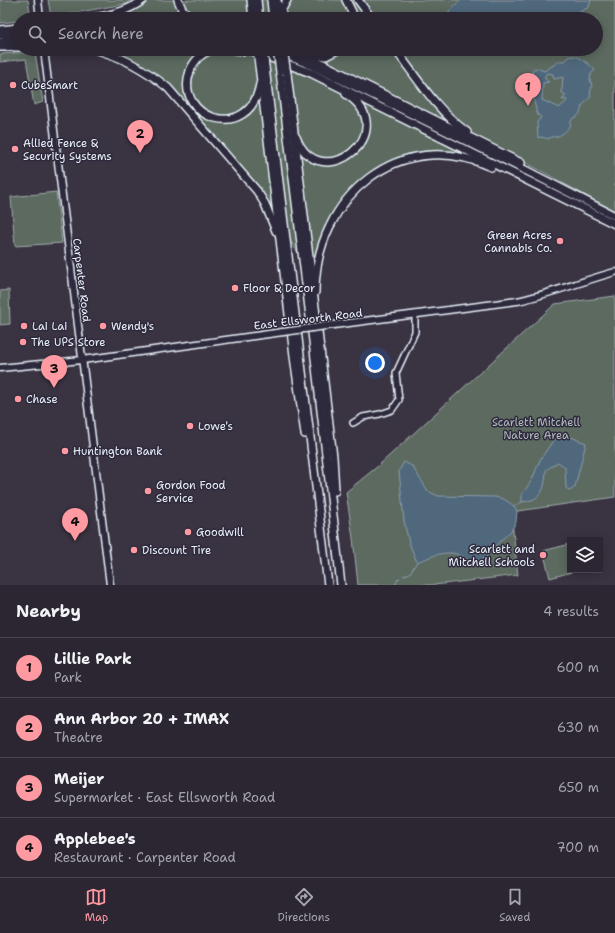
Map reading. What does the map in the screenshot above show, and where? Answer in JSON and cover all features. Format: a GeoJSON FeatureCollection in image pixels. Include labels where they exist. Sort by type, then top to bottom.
{"type":"FeatureCollection","features":[{"type":"Feature","properties":{"kind":"highway"},"geometry":{"type":"LineString","coordinates":[[119,12],[126,10],[143,0]]}},
{"type":"Feature","properties":{"kind":"highway"},"geometry":{"type":"LineString","coordinates":[[178,0],[185,12]]}},
{"type":"Feature","properties":{"kind":"highway"},"geometry":{"type":"LineString","coordinates":[[251,0],[252,12]]}},
{"type":"Feature","properties":{"kind":"highway"},"geometry":{"type":"LineString","coordinates":[[257,0],[258,12]]}},
{"type":"Feature","properties":{"kind":"highway"},"geometry":{"type":"LineString","coordinates":[[271,0],[273,12]]}},
{"type":"Feature","properties":{"kind":"highway"},"geometry":{"type":"LineString","coordinates":[[277,0],[279,12]]}},
{"type":"Feature","properties":{"kind":"highway"},"geometry":{"type":"LineString","coordinates":[[281,12],[287,0]]}},
{"type":"Feature","properties":{"kind":"highway"},"geometry":{"type":"LineString","coordinates":[[346,0],[352,12]]}},
{"type":"Feature","properties":{"kind":"highway"},"geometry":{"type":"LineString","coordinates":[[358,0],[367,12]]}},
{"type":"Feature","properties":{"kind":"highway"},"geometry":{"type":"LineString","coordinates":[[0,30],[12,29]]}},
{"type":"Feature","properties":{"kind":"highway"},"geometry":{"type":"LineString","coordinates":[[0,36],[12,35]]}},
{"type":"Feature","properties":{"kind":"highway"},"geometry":{"type":"LineString","coordinates":[[0,42],[12,41]]}},
{"type":"Feature","properties":{"kind":"highway"},"geometry":{"type":"LineString","coordinates":[[0,48],[12,47]]}},
{"type":"Feature","properties":{"kind":"highway"},"geometry":{"type":"LineString","coordinates":[[116,56],[123,58],[153,76],[178,99],[248,180],[265,204],[275,228],[281,251]]}},
{"type":"Feature","properties":{"kind":"highway"},"geometry":{"type":"LineString","coordinates":[[200,56],[191,67],[189,75],[188,90],[190,98],[203,113],[216,119],[228,119],[240,116],[247,111],[256,100],[263,56]]}},
{"type":"Feature","properties":{"kind":"highway"},"geometry":{"type":"LineString","coordinates":[[259,56],[262,66],[328,585]]}},
{"type":"Feature","properties":{"kind":"highway"},"geometry":{"type":"LineString","coordinates":[[265,56],[334,84],[615,224]]}},
{"type":"Feature","properties":{"kind":"highway"},"geometry":{"type":"LineString","coordinates":[[279,56],[292,124],[333,457],[336,533]]}},
{"type":"Feature","properties":{"kind":"highway"},"geometry":{"type":"LineString","coordinates":[[283,56],[283,73],[341,585]]}},
{"type":"Feature","properties":{"kind":"highway"},"geometry":{"type":"LineString","coordinates":[[289,56],[327,73],[525,170],[615,216]]}},
{"type":"Feature","properties":{"kind":"highway"},"geometry":{"type":"LineString","coordinates":[[304,56],[557,182],[582,196],[590,203]]}},
{"type":"Feature","properties":{"kind":"highway"},"geometry":{"type":"LineString","coordinates":[[400,56],[431,97],[448,116],[485,145]]}},
{"type":"Feature","properties":{"kind":"highway"},"geometry":{"type":"LineString","coordinates":[[260,76],[295,364],[312,487],[319,513]]}},
{"type":"Feature","properties":{"kind":"highway"},"geometry":{"type":"LineString","coordinates":[[292,124],[300,146],[306,153],[314,158],[330,162],[346,158],[353,153],[360,146],[364,138],[366,129],[364,113],[357,102],[334,84]]}},
{"type":"Feature","properties":{"kind":"highway"},"geometry":{"type":"LineString","coordinates":[[315,314],[315,288],[318,263],[330,225],[347,198],[357,187],[369,177],[386,167],[402,160],[419,156],[436,154],[455,155],[470,159],[522,181],[541,187]]}},
{"type":"Feature","properties":{"kind":"main road"},"geometry":{"type":"LineString","coordinates":[[38,0],[39,12]]}},
{"type":"Feature","properties":{"kind":"main road","name":"Carpenter Road"},"geometry":{"type":"LineString","coordinates":[[45,56],[110,585]]}},
{"type":"Feature","properties":{"kind":"main road","name":"East Ellsworth Road"},"geometry":{"type":"LineString","coordinates":[[0,368],[82,360],[326,326],[479,307],[533,298],[615,272]]}},
{"type":"Feature","properties":{"kind":"street"},"geometry":{"type":"LineString","coordinates":[[353,423],[363,417],[392,410],[400,400],[396,373],[415,332],[415,315]]}},
{"type":"Feature","properties":{"kind":"green space"},"geometry":{"type":"Polygon","coordinates":[[[0,0],[28,0],[30,12],[12,12],[12,22],[0,23],[0,0]]]}},
{"type":"Feature","properties":{"kind":"green space"},"geometry":{"type":"Polygon","coordinates":[[[48,0],[132,0],[125,4],[79,12],[50,12],[48,0]]]}},
{"type":"Feature","properties":{"kind":"green space"},"geometry":{"type":"Polygon","coordinates":[[[147,0],[354,0],[363,12],[128,12],[147,0]]]}},
{"type":"Feature","properties":{"kind":"green space"},"geometry":{"type":"Polygon","coordinates":[[[360,0],[615,0],[615,212],[468,132],[443,109],[402,56],[603,56],[603,12],[369,12],[360,0]]]}},
{"type":"Feature","properties":{"kind":"green space"},"geometry":{"type":"Polygon","coordinates":[[[12,53],[12,56],[36,56],[43,102],[34,105],[26,59],[0,62],[0,54],[12,53]]]}},
{"type":"Feature","properties":{"kind":"green space"},"geometry":{"type":"Polygon","coordinates":[[[121,56],[396,56],[430,101],[456,126],[474,157],[440,151],[419,152],[387,163],[372,172],[358,183],[336,209],[322,240],[314,276],[275,219],[183,100],[149,69],[121,56]]]}},
{"type":"Feature","properties":{"kind":"green space"},"geometry":{"type":"Polygon","coordinates":[[[56,192],[62,243],[15,246],[11,197],[56,192]]]}},
{"type":"Feature","properties":{"kind":"green space"},"geometry":{"type":"Polygon","coordinates":[[[9,290],[10,324],[0,325],[0,291],[9,290]]]}},
{"type":"Feature","properties":{"kind":"green space","name":"Scarlett Mitchell Nature Area"},"geometry":{"type":"Polygon","coordinates":[[[615,296],[615,497],[511,512],[518,575],[434,585],[358,585],[346,492],[378,466],[555,304],[615,296]]]}},
{"type":"Feature","properties":{"kind":"green space"},"geometry":{"type":"Polygon","coordinates":[[[567,545],[568,573],[550,578],[543,551],[567,545]]]}},
{"type":"Feature","properties":{"kind":"water"},"geometry":{"type":"Polygon","coordinates":[[[461,0],[591,0],[589,7],[580,12],[450,12],[461,0]]]}},
{"type":"Feature","properties":{"kind":"water"},"geometry":{"type":"Polygon","coordinates":[[[574,56],[580,58],[595,70],[591,74],[590,79],[592,86],[591,96],[582,106],[578,115],[573,118],[570,123],[571,125],[564,132],[557,137],[550,137],[549,139],[541,137],[538,138],[537,122],[541,117],[537,114],[532,92],[533,69],[537,68],[544,71],[560,61],[565,61],[569,57],[574,56]],[[547,73],[545,76],[545,79],[549,82],[543,83],[542,100],[559,108],[567,101],[566,99],[562,100],[566,95],[561,92],[563,77],[554,79],[553,74],[547,73]]]}},
{"type":"Feature","properties":{"kind":"water"},"geometry":{"type":"Polygon","coordinates":[[[571,437],[586,443],[575,487],[570,491],[566,488],[565,467],[558,462],[546,470],[544,488],[539,496],[529,501],[522,502],[522,494],[532,480],[540,460],[554,439],[571,437]]]}},
{"type":"Feature","properties":{"kind":"water"},"geometry":{"type":"Polygon","coordinates":[[[404,462],[412,466],[428,491],[438,496],[495,497],[504,499],[514,506],[517,511],[516,522],[511,531],[485,558],[472,563],[465,558],[452,553],[439,554],[417,562],[409,543],[404,521],[399,471],[404,462]]]}},
{"type":"Feature","properties":{"kind":"waterway"},"geometry":{"type":"LineString","coordinates":[[514,506],[522,502]]}},
{"type":"Feature","properties":{"kind":"waterway"},"geometry":{"type":"LineString","coordinates":[[403,576],[410,573],[417,562]]}},
{"type":"Feature","properties":{"kind":"waterway"},"geometry":{"type":"LineString","coordinates":[[395,585],[400,578]]}},
{"type":"Feature","properties":{"kind":"place","name":"CubeSmart"},"geometry":{"type":"Point","coordinates":[13,85]}},
{"type":"Feature","properties":{"kind":"place","name":"Lillie Park"},"geometry":{"type":"Point","coordinates":[528,106]}},
{"type":"Feature","properties":{"kind":"place","name":"Allied Fence & Security Systems"},"geometry":{"type":"Point","coordinates":[15,149]}},
{"type":"Feature","properties":{"kind":"place","name":"Ann Arbor 20 + IMAX"},"geometry":{"type":"Point","coordinates":[140,153]}},
{"type":"Feature","properties":{"kind":"place","name":"Green Acres Cannabis Co."},"geometry":{"type":"Point","coordinates":[560,241]}},
{"type":"Feature","properties":{"kind":"place","name":"Floor & Decor"},"geometry":{"type":"Point","coordinates":[235,288]}},
{"type":"Feature","properties":{"kind":"place","name":"Lai Lai"},"geometry":{"type":"Point","coordinates":[24,326]}},
{"type":"Feature","properties":{"kind":"place","name":"Wendy's"},"geometry":{"type":"Point","coordinates":[103,326]}},
{"type":"Feature","properties":{"kind":"place","name":"The UPS Store"},"geometry":{"type":"Point","coordinates":[23,342]}},
{"type":"Feature","properties":{"kind":"place","name":"Meijer"},"geometry":{"type":"Point","coordinates":[54,388]}},
{"type":"Feature","properties":{"kind":"place","name":"Chase"},"geometry":{"type":"Point","coordinates":[18,399]}},
{"type":"Feature","properties":{"kind":"place","name":"Lowe's"},"geometry":{"type":"Point","coordinates":[190,426]}},
{"type":"Feature","properties":{"kind":"place","name":"Huntington Bank"},"geometry":{"type":"Point","coordinates":[65,451]}},
{"type":"Feature","properties":{"kind":"place","name":"Gordon Food Service"},"geometry":{"type":"Point","coordinates":[148,491]}},
{"type":"Feature","properties":{"kind":"place","name":"Goodwill"},"geometry":{"type":"Point","coordinates":[188,532]}},
{"type":"Feature","properties":{"kind":"place","name":"Applebee's"},"geometry":{"type":"Point","coordinates":[75,541]}},
{"type":"Feature","properties":{"kind":"place","name":"Discount Tire"},"geometry":{"type":"Point","coordinates":[134,550]}},
{"type":"Feature","properties":{"kind":"place","name":"Scarlett and Mitchell Schools"},"geometry":{"type":"Point","coordinates":[543,555]}}]}
